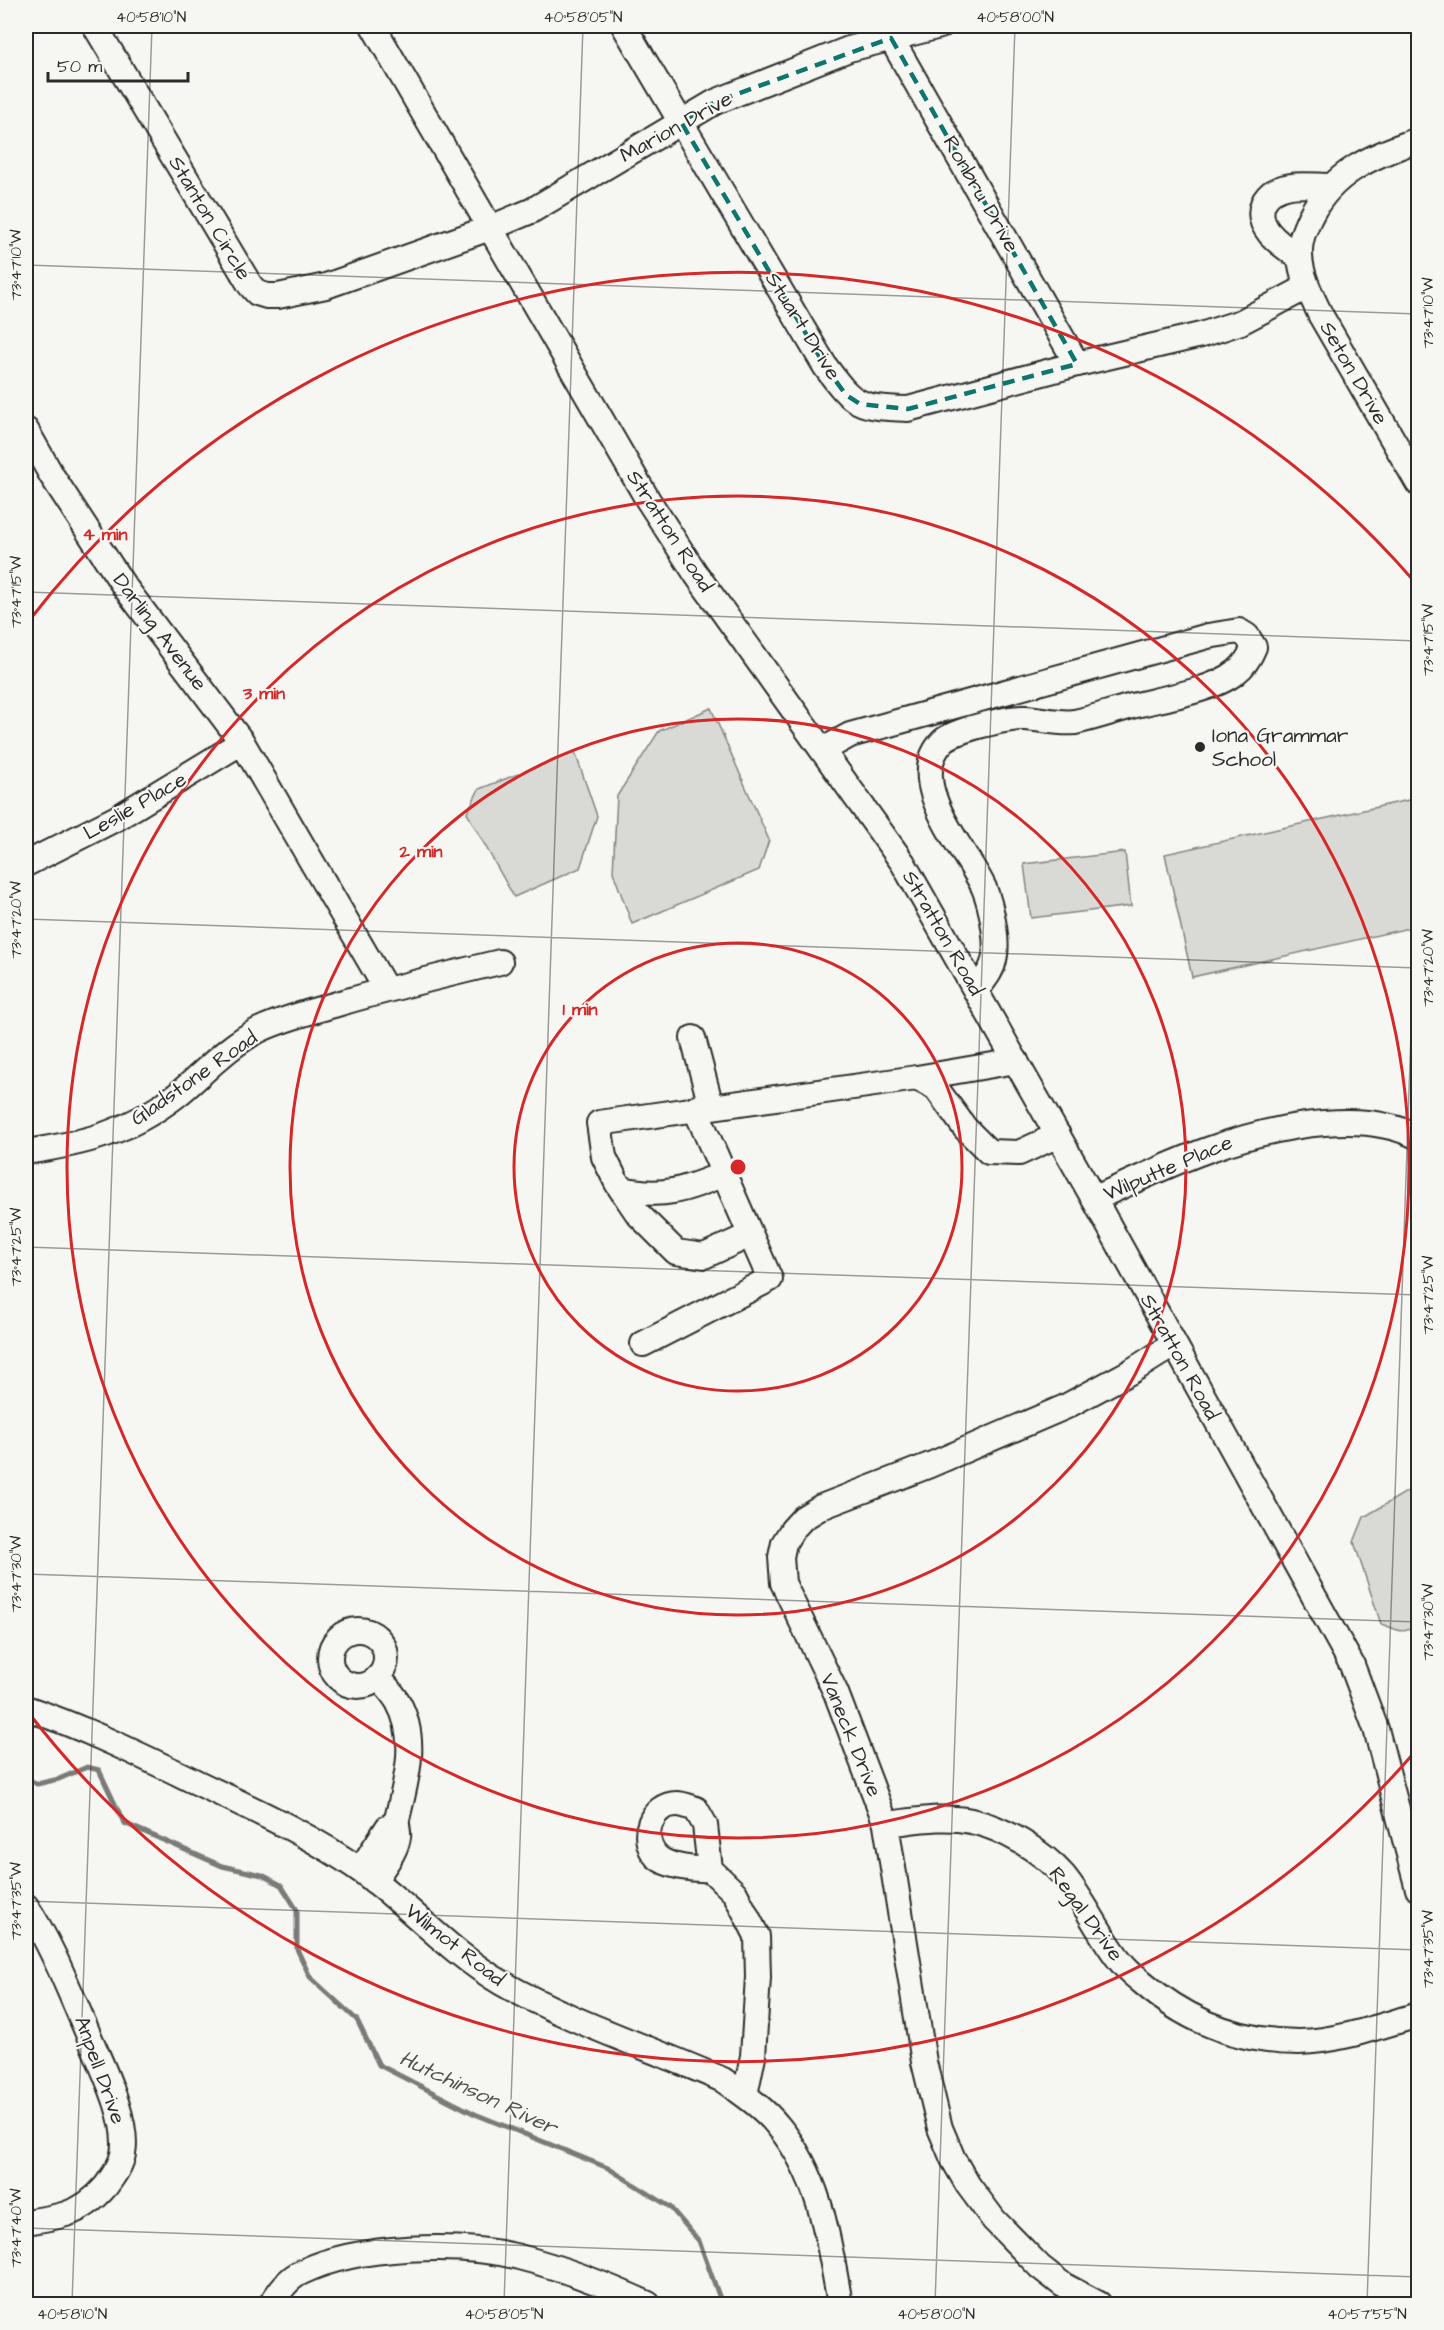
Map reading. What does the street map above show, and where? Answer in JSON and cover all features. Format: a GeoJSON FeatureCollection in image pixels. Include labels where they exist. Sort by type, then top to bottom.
{"type":"FeatureCollection","features":[{"type":"Feature","properties":{"kind":"street","name":"Stanton Circle"},"geometry":{"type":"LineString","coordinates":[[95,26],[250,285],[257,293],[278,296],[326,286],[490,228]]}},
{"type":"Feature","properties":{"kind":"street","name":"Stratton Road"},"geometry":{"type":"LineString","coordinates":[[373,26],[667,531],[903,863],[1094,1199],[1352,1665],[1376,1729],[1419,1889]]}},
{"type":"Feature","properties":{"kind":"street","name":"Stuart Drive"},"geometry":{"type":"LineString","coordinates":[[624,26],[825,366],[846,395],[860,404],[908,409],[1077,364],[1201,335],[1241,322],[1308,287]]}},
{"type":"Feature","properties":{"kind":"street","name":"Marion Drive"},"geometry":{"type":"LineString","coordinates":[[490,228],[531,211],[715,102],[887,32],[940,26]]}},
{"type":"Feature","properties":{"kind":"street","name":"Ronbru Drive"},"geometry":{"type":"LineString","coordinates":[[887,32],[1077,364]]}},
{"type":"Feature","properties":{"kind":"street","name":"Seton Drive"},"geometry":{"type":"LineString","coordinates":[[1419,140],[1383,152],[1358,164],[1331,186],[1318,202],[1303,231],[1300,258],[1308,287],[1321,316],[1419,483]]}},
{"type":"Feature","properties":{"kind":"street"},"geometry":{"type":"LineString","coordinates":[[1300,258],[1268,233],[1262,208],[1265,200],[1274,191],[1291,186],[1331,186]]}},
{"type":"Feature","properties":{"kind":"street","name":"Darling Avenue"},"geometry":{"type":"LineString","coordinates":[[26,430],[52,476],[124,586],[242,742],[386,989]]}},
{"type":"Feature","properties":{"kind":"street"},"geometry":{"type":"LineString","coordinates":[[823,750],[850,735],[1232,630],[1247,636],[1254,647],[1250,658],[1235,674],[1205,687],[1074,722],[1037,721],[1024,718],[952,733],[941,742],[932,765],[932,795],[939,813],[984,889],[990,907],[995,957],[992,969],[976,991]]}},
{"type":"Feature","properties":{"kind":"street"},"geometry":{"type":"LineString","coordinates":[[1018,689],[1024,718]]}},
{"type":"Feature","properties":{"kind":"street","name":"Leslie Place"},"geometry":{"type":"LineString","coordinates":[[26,864],[117,818],[242,742]]}},
{"type":"Feature","properties":{"kind":"street","name":"Gladstone Road"},"geometry":{"type":"LineString","coordinates":[[26,1152],[98,1139],[146,1116],[177,1094],[231,1048],[258,1031],[290,1016],[386,989],[500,962]]}},
{"type":"Feature","properties":{"kind":"street"},"geometry":{"type":"LineString","coordinates":[[643,1344],[770,1279],[724,1174],[703,1107],[693,1038]]}},
{"type":"Feature","properties":{"kind":"street"},"geometry":{"type":"LineString","coordinates":[[750,1235],[704,1256],[676,1252],[638,1214],[621,1189],[604,1156],[599,1123],[917,1078],[1016,1061]]}},
{"type":"Feature","properties":{"kind":"street"},"geometry":{"type":"LineString","coordinates":[[917,1078],[936,1088],[965,1128],[990,1152],[1019,1153],[1058,1135]]}},
{"type":"Feature","properties":{"kind":"street","name":"Wilputte Place"},"geometry":{"type":"LineString","coordinates":[[1094,1199],[1193,1154],[1248,1136],[1297,1125],[1366,1122],[1393,1126],[1419,1137]]}},
{"type":"Feature","properties":{"kind":"street"},"geometry":{"type":"LineString","coordinates":[[621,1189],[646,1194],[681,1191],[724,1174]]}},
{"type":"Feature","properties":{"kind":"street","name":"Vaneck Drive"},"geometry":{"type":"LineString","coordinates":[[1099,2304],[1063,2284],[1023,2252],[994,2220],[968,2185],[953,2159],[940,2128],[924,2062],[886,1824],[836,1693],[783,1583],[781,1557],[784,1543],[792,1530],[803,1518],[821,1507],[930,1465],[1065,1407],[1130,1372],[1173,1345]]}},
{"type":"Feature","properties":{"kind":"street"},"geometry":{"type":"LineString","coordinates":[[367,1876],[388,1827],[396,1823],[407,1784],[410,1752],[408,1733],[397,1700],[378,1677]]}},
{"type":"Feature","properties":{"kind":"street","name":"Wilmot Road"},"geometry":{"type":"LineString","coordinates":[[26,1708],[109,1740],[281,1822],[367,1876],[473,1963],[501,1982],[548,2007],[723,2080],[745,2095],[780,2128],[807,2170],[818,2199],[840,2304]]}},
{"type":"Feature","properties":{"kind":"street","name":"Regal Drive"},"geometry":{"type":"LineString","coordinates":[[886,1824],[937,1818],[972,1821],[1002,1832],[1037,1852],[1064,1876],[1122,1964],[1159,1997],[1201,2022],[1244,2036],[1271,2041],[1301,2042],[1341,2037],[1419,2015]]}},
{"type":"Feature","properties":{"kind":"street"},"geometry":{"type":"LineString","coordinates":[[710,1869],[735,1893],[757,1936],[758,1977],[753,2056],[745,2095]]}},
{"type":"Feature","properties":{"kind":"street","name":"Anpell Drive"},"geometry":{"type":"LineString","coordinates":[[26,1906],[67,1985],[108,2082],[122,2123],[124,2143],[123,2156],[117,2171],[98,2196],[85,2206],[65,2214],[26,2222]]}},
{"type":"Feature","properties":{"kind":"street"},"geometry":{"type":"LineString","coordinates":[[271,2304],[286,2283],[301,2272],[337,2260],[375,2252],[448,2248],[472,2249],[517,2257],[574,2274],[648,2304]]}},
{"type":"Feature","properties":{"kind":"highlighted area"},"geometry":{"type":"Polygon","coordinates":[[[891,38],[1077,364],[908,409],[860,404],[846,395],[825,366],[681,122],[715,102],[891,38]]]}},
{"type":"Feature","properties":{"kind":"shaded area"},"geometry":{"type":"Polygon","coordinates":[[[711,708],[769,840],[759,870],[632,924],[613,872],[617,796],[659,731],[711,708]]]}},
{"type":"Feature","properties":{"kind":"shaded area"},"geometry":{"type":"Polygon","coordinates":[[[575,752],[597,816],[580,868],[514,897],[467,813],[479,789],[575,752]]]}},
{"type":"Feature","properties":{"kind":"shaded area"},"geometry":{"type":"Polygon","coordinates":[[[1418,798],[1418,926],[1192,977],[1165,854],[1418,798]]]}},
{"type":"Feature","properties":{"kind":"shaded area"},"geometry":{"type":"Polygon","coordinates":[[[1125,852],[1131,906],[1031,918],[1024,864],[1125,852]]]}},
{"type":"Feature","properties":{"kind":"shaded area"},"geometry":{"type":"Polygon","coordinates":[[[1418,1485],[1418,1626],[1400,1631],[1381,1624],[1354,1542],[1364,1517],[1418,1485]]]}},
{"type":"Feature","properties":{"kind":"waterway","name":"Hutchinson River"},"geometry":{"type":"LineString","coordinates":[[26,1778],[37,1784],[59,1779],[87,1767],[99,1770],[124,1823],[222,1866],[262,1875],[281,1885],[297,1910],[297,1949],[310,1977],[357,2020],[379,2065],[475,2114],[608,2168],[670,2207],[699,2241],[722,2304]]}},
{"type":"Feature","properties":{"kind":"place","name":"Iona Grammar School"},"geometry":{"type":"Point","coordinates":[1200,747]}}]}
